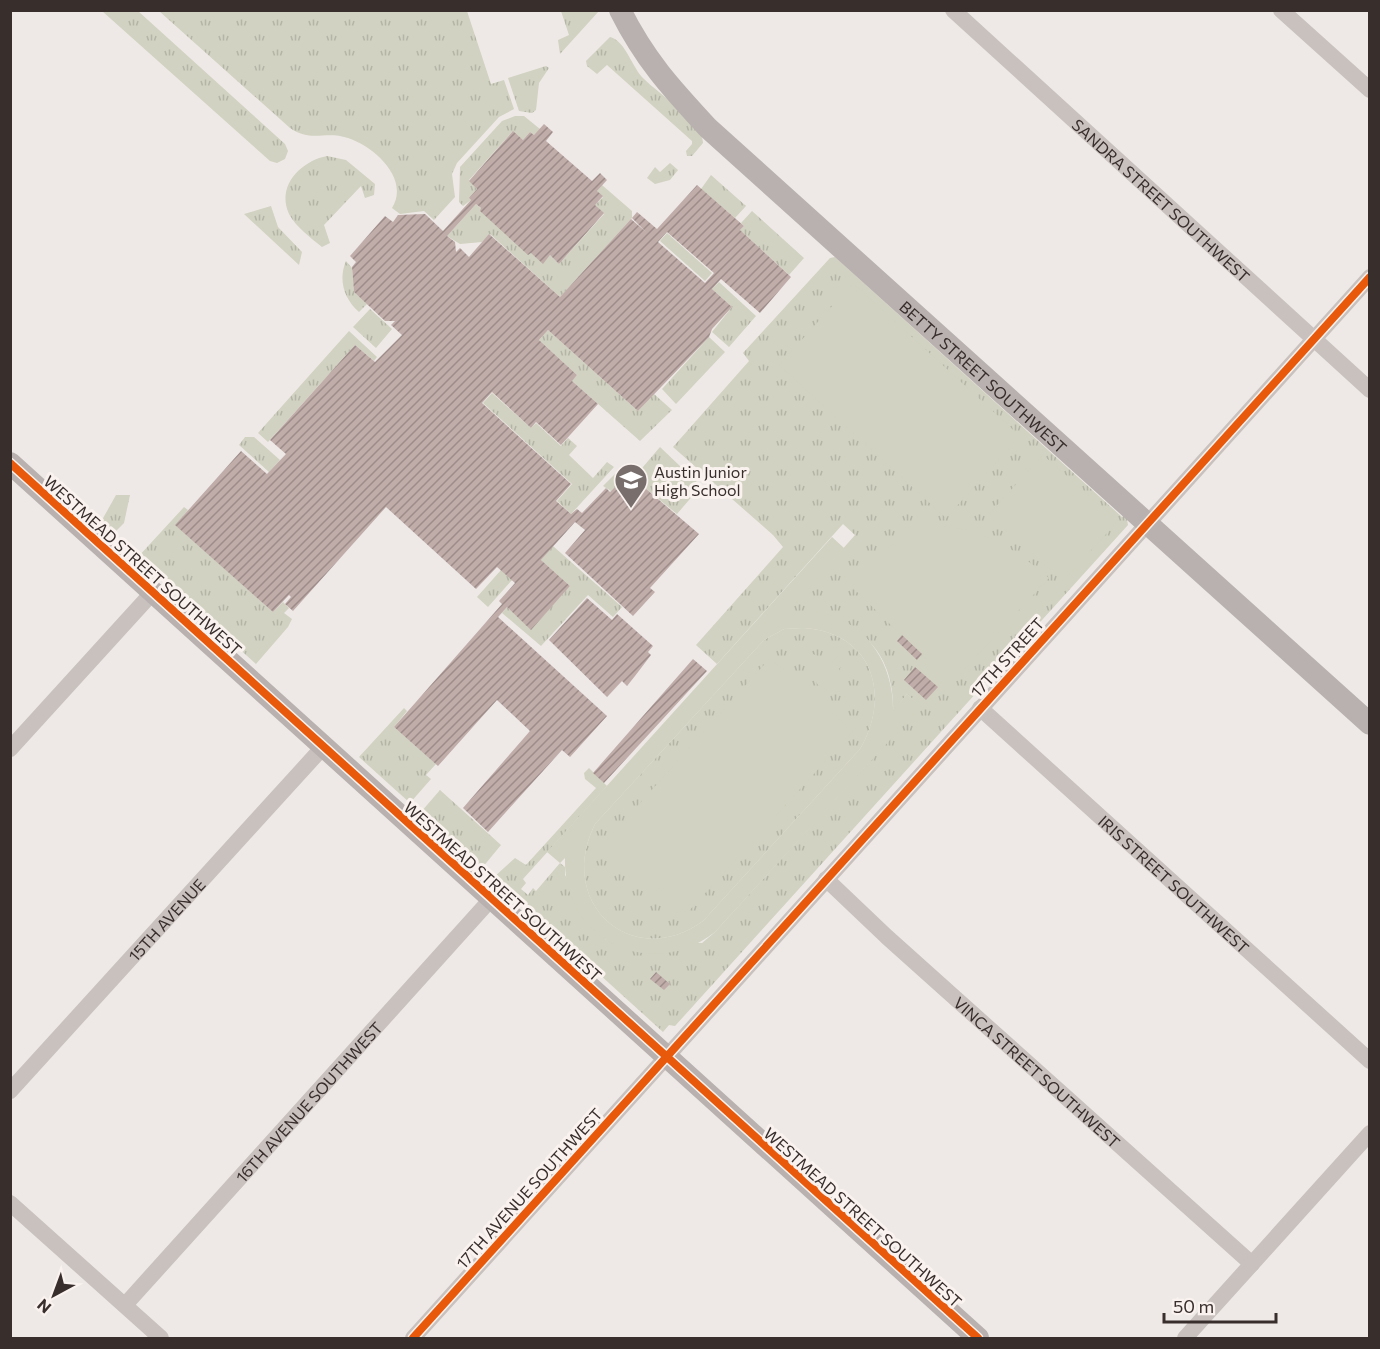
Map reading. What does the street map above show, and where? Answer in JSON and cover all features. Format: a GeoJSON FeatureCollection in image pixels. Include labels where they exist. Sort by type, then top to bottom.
{"type":"FeatureCollection","features":[{"type":"Feature","properties":{"kind":"street","name":"BETTY STREET SOUTHWEST"},"geometry":{"type":"LineString","coordinates":[[620,10],[636,42],[658,74],[708,128],[1370,724]]}},
{"type":"Feature","properties":{"kind":"street","name":"SANDRA STREET SOUTHWEST"},"geometry":{"type":"LineString","coordinates":[[953,10],[1370,390]]}},
{"type":"Feature","properties":{"kind":"street"},"geometry":{"type":"LineString","coordinates":[[1281,10],[1370,90]]}},
{"type":"Feature","properties":{"kind":"street","name":"17TH STREET"},"geometry":{"type":"LineString","coordinates":[[665,1056],[1370,278]]}},
{"type":"Feature","properties":{"kind":"street","name":"WESTMEAD STREET SOUTHWEST"},"geometry":{"type":"LineString","coordinates":[[10,463],[978,1338]]}},
{"type":"Feature","properties":{"kind":"street"},"geometry":{"type":"LineString","coordinates":[[10,749],[153,592]]}},
{"type":"Feature","properties":{"kind":"street","name":"IRIS STREET SOUTHWEST"},"geometry":{"type":"LineString","coordinates":[[980,708],[1370,1061]]}},
{"type":"Feature","properties":{"kind":"street","name":"15TH AVENUE"},"geometry":{"type":"LineString","coordinates":[[10,1091],[324,746]]}},
{"type":"Feature","properties":{"kind":"street","name":"VINCA STREET SOUTHWEST"},"geometry":{"type":"LineString","coordinates":[[826,879],[887,937],[1252,1264]]}},
{"type":"Feature","properties":{"kind":"street","name":"16TH AVENUE SOUTHWEST"},"geometry":{"type":"LineString","coordinates":[[125,1305],[492,898]]}},
{"type":"Feature","properties":{"kind":"street","name":"17TH AVENUE SOUTHWEST"},"geometry":{"type":"LineString","coordinates":[[413,1338],[665,1056]]}},
{"type":"Feature","properties":{"kind":"street"},"geometry":{"type":"LineString","coordinates":[[1185,1338],[1370,1133]]}},
{"type":"Feature","properties":{"kind":"street"},"geometry":{"type":"LineString","coordinates":[[10,1203],[160,1338]]}},
{"type":"Feature","properties":{"kind":"green space"},"geometry":{"type":"Polygon","coordinates":[[[102,11],[138,11],[285,144],[288,151],[285,159],[277,163],[270,161],[102,11]]]}},
{"type":"Feature","properties":{"kind":"green space"},"geometry":{"type":"Polygon","coordinates":[[[159,11],[467,11],[491,84],[504,80],[514,109],[499,117],[457,163],[452,174],[455,197],[434,220],[424,211],[400,214],[392,208],[397,186],[393,175],[379,156],[348,138],[332,135],[305,135],[290,128],[159,11]]]}},
{"type":"Feature","properties":{"kind":"green space"},"geometry":{"type":"Polygon","coordinates":[[[561,11],[599,11],[560,54],[558,40],[569,35],[561,11]]]}},
{"type":"Feature","properties":{"kind":"green space"},"geometry":{"type":"Polygon","coordinates":[[[610,37],[625,49],[644,79],[696,127],[703,143],[692,156],[687,156],[686,151],[692,141],[607,65],[597,74],[587,66],[586,61],[610,37]]]}},
{"type":"Feature","properties":{"kind":"green space"},"geometry":{"type":"Polygon","coordinates":[[[546,66],[549,68],[539,83],[536,110],[532,113],[519,111],[508,78],[546,66]]]}},
{"type":"Feature","properties":{"kind":"green space"},"geometry":{"type":"Polygon","coordinates":[[[515,116],[524,116],[540,129],[534,135],[530,132],[523,140],[512,132],[469,180],[477,189],[469,198],[471,200],[463,206],[459,202],[460,167],[502,121],[515,116]]]}},
{"type":"Feature","properties":{"kind":"green space"},"geometry":{"type":"Polygon","coordinates":[[[327,156],[346,160],[375,184],[374,195],[365,198],[361,186],[324,225],[330,243],[322,247],[292,219],[286,204],[286,194],[293,176],[300,169],[308,163],[327,156]]]}},
{"type":"Feature","properties":{"kind":"green space"},"geometry":{"type":"Polygon","coordinates":[[[670,163],[678,170],[670,180],[655,184],[647,178],[655,167],[660,172],[670,163]]]}},
{"type":"Feature","properties":{"kind":"green space"},"geometry":{"type":"Polygon","coordinates":[[[711,175],[746,206],[735,218],[701,189],[711,175]]]}},
{"type":"Feature","properties":{"kind":"green space"},"geometry":{"type":"Polygon","coordinates":[[[602,185],[632,211],[632,218],[560,297],[490,234],[482,242],[460,244],[447,236],[476,204],[543,263],[550,255],[559,264],[604,214],[595,205],[603,197],[597,191],[602,185]]]}},
{"type":"Feature","properties":{"kind":"green space"},"geometry":{"type":"Polygon","coordinates":[[[271,206],[278,227],[302,252],[299,265],[244,214],[271,206]]]}},
{"type":"Feature","properties":{"kind":"green space"},"geometry":{"type":"Polygon","coordinates":[[[752,211],[804,258],[789,275],[740,230],[744,226],[741,223],[752,211]]]}},
{"type":"Feature","properties":{"kind":"green space"},"geometry":{"type":"Polygon","coordinates":[[[667,233],[712,273],[705,281],[660,241],[667,233]]]}},
{"type":"Feature","properties":{"kind":"green space"},"geometry":{"type":"Polygon","coordinates":[[[835,257],[1122,517],[1126,514],[1128,525],[675,1026],[669,1025],[663,1032],[493,878],[515,858],[526,865],[596,788],[585,779],[584,773],[589,768],[607,786],[523,879],[526,883],[521,889],[528,895],[533,888],[536,891],[560,863],[565,867],[565,875],[606,940],[702,943],[715,932],[920,706],[907,694],[893,712],[892,689],[886,668],[877,651],[864,636],[849,625],[809,613],[787,612],[855,535],[843,524],[717,664],[696,645],[783,547],[773,535],[673,447],[749,361],[743,353],[830,258],[835,257]]]}},
{"type":"Feature","properties":{"kind":"green space"},"geometry":{"type":"Polygon","coordinates":[[[346,261],[352,268],[354,292],[367,304],[359,312],[344,289],[343,275],[346,261]]]}},
{"type":"Feature","properties":{"kind":"green space"},"geometry":{"type":"Polygon","coordinates":[[[719,282],[756,316],[729,347],[712,332],[732,307],[712,289],[719,282]]]}},
{"type":"Feature","properties":{"kind":"green space"},"geometry":{"type":"Polygon","coordinates":[[[853,283],[1020,436],[946,518],[779,365],[853,283]]]}},
{"type":"Feature","properties":{"kind":"green space"},"geometry":{"type":"Polygon","coordinates":[[[370,309],[392,329],[376,348],[353,327],[370,309]]]}},
{"type":"Feature","properties":{"kind":"green space"},"geometry":{"type":"Polygon","coordinates":[[[548,330],[638,411],[654,394],[672,410],[640,441],[572,381],[577,375],[539,340],[548,330]]]}},
{"type":"Feature","properties":{"kind":"green space"},"geometry":{"type":"Polygon","coordinates":[[[349,331],[377,357],[374,361],[355,345],[268,442],[258,433],[349,331]]]}},
{"type":"Feature","properties":{"kind":"green space"},"geometry":{"type":"Polygon","coordinates":[[[709,337],[725,352],[676,404],[662,389],[709,337]]]}},
{"type":"Feature","properties":{"kind":"green space"},"geometry":{"type":"Polygon","coordinates":[[[492,393],[531,428],[536,423],[561,446],[568,438],[577,446],[569,455],[593,478],[607,462],[614,467],[571,514],[557,501],[572,484],[483,403],[492,393]]]}},
{"type":"Feature","properties":{"kind":"green space"},"geometry":{"type":"Polygon","coordinates":[[[245,437],[254,437],[280,460],[269,472],[239,445],[245,437]]]}},
{"type":"Feature","properties":{"kind":"green space"},"geometry":{"type":"Polygon","coordinates":[[[660,447],[701,486],[677,514],[645,488],[634,501],[617,486],[611,491],[603,486],[619,470],[631,481],[660,447]]]}},
{"type":"Feature","properties":{"kind":"green space"},"geometry":{"type":"Polygon","coordinates":[[[1043,455],[1118,521],[1063,581],[988,515],[1043,455]]]}},
{"type":"Feature","properties":{"kind":"green space"},"geometry":{"type":"Polygon","coordinates":[[[116,495],[130,495],[124,523],[112,535],[102,530],[102,520],[116,495]]]}},
{"type":"Feature","properties":{"kind":"green space"},"geometry":{"type":"Polygon","coordinates":[[[184,507],[188,510],[176,525],[273,612],[283,602],[289,608],[284,613],[292,619],[288,627],[256,664],[138,557],[184,507]]]}},
{"type":"Feature","properties":{"kind":"green space"},"geometry":{"type":"Polygon","coordinates":[[[939,526],[971,531],[998,542],[1024,558],[1049,578],[960,674],[943,676],[852,587],[869,565],[889,547],[912,534],[939,526]]]}},
{"type":"Feature","properties":{"kind":"green space"},"geometry":{"type":"Polygon","coordinates":[[[832,537],[844,548],[788,612],[825,614],[855,628],[867,638],[884,664],[889,679],[893,711],[907,694],[921,706],[715,932],[690,947],[664,953],[639,952],[615,945],[595,931],[579,912],[568,887],[565,858],[560,863],[547,852],[832,537]],[[803,628],[784,629],[764,640],[595,824],[585,853],[585,880],[593,903],[608,922],[628,934],[651,939],[677,935],[703,921],[860,749],[870,728],[874,707],[874,688],[869,669],[860,654],[846,641],[827,632],[803,628]]]}},
{"type":"Feature","properties":{"kind":"green space"},"geometry":{"type":"Polygon","coordinates":[[[553,546],[622,607],[613,617],[588,595],[541,646],[502,613],[507,607],[531,629],[570,586],[541,560],[553,546]]]}},
{"type":"Feature","properties":{"kind":"green space"},"geometry":{"type":"Polygon","coordinates":[[[501,570],[512,580],[488,607],[477,597],[501,570]]]}},
{"type":"Feature","properties":{"kind":"green space"},"geometry":{"type":"Polygon","coordinates":[[[803,628],[827,632],[846,641],[860,654],[869,669],[874,688],[874,707],[870,728],[860,749],[703,921],[677,935],[651,939],[628,934],[608,922],[593,903],[585,880],[585,853],[595,824],[764,640],[784,629],[803,628]]]}},
{"type":"Feature","properties":{"kind":"green space"},"geometry":{"type":"Polygon","coordinates":[[[813,654],[832,662],[839,655],[846,661],[839,669],[849,688],[833,693],[818,685],[809,670],[813,654]]]}},
{"type":"Feature","properties":{"kind":"green space"},"geometry":{"type":"Polygon","coordinates":[[[770,658],[853,731],[687,913],[605,842],[770,658]]]}},
{"type":"Feature","properties":{"kind":"green space"},"geometry":{"type":"Polygon","coordinates":[[[404,708],[407,711],[394,727],[436,764],[426,775],[431,779],[410,803],[359,757],[404,708]]]}},
{"type":"Feature","properties":{"kind":"green space"},"geometry":{"type":"Polygon","coordinates":[[[440,790],[501,845],[482,868],[421,812],[440,790]]]}},
{"type":"Feature","properties":{"kind":"building"},"geometry":{"type":"Polygon","coordinates":[[[544,124],[553,132],[546,141],[592,181],[600,173],[607,180],[597,191],[603,196],[595,205],[604,213],[559,264],[550,255],[543,264],[531,253],[528,255],[480,211],[481,208],[476,204],[447,236],[455,242],[456,252],[460,248],[469,257],[489,234],[560,297],[631,219],[646,232],[632,218],[637,212],[657,229],[697,185],[744,226],[740,230],[791,277],[760,313],[721,279],[712,289],[732,307],[712,329],[709,337],[638,411],[548,330],[539,340],[577,375],[572,381],[598,404],[561,445],[536,422],[531,428],[492,392],[482,403],[571,484],[556,501],[571,514],[577,509],[582,513],[606,488],[610,492],[616,486],[634,501],[645,488],[699,534],[650,588],[655,592],[633,616],[565,553],[585,530],[575,522],[541,560],[570,586],[531,630],[507,607],[498,617],[607,716],[570,757],[562,750],[488,832],[463,808],[530,731],[497,700],[438,766],[394,727],[502,604],[499,601],[515,583],[497,567],[476,589],[386,507],[293,611],[285,604],[291,597],[289,595],[273,612],[175,525],[241,451],[267,474],[286,454],[270,440],[355,345],[375,362],[402,335],[391,325],[395,321],[385,321],[354,292],[352,267],[356,262],[350,256],[385,216],[393,222],[398,215],[425,214],[443,231],[471,200],[469,198],[477,189],[469,181],[513,131],[523,140],[530,132],[534,135],[544,124]],[[667,232],[658,242],[705,283],[714,273],[667,232]]]}},
{"type":"Feature","properties":{"kind":"building"},"geometry":{"type":"Polygon","coordinates":[[[587,598],[612,620],[617,614],[653,646],[648,652],[651,655],[627,686],[622,681],[607,697],[549,640],[587,598]]]}},
{"type":"Feature","properties":{"kind":"building"},"geometry":{"type":"Polygon","coordinates":[[[902,635],[922,654],[917,660],[897,641],[902,635]]]}},
{"type":"Feature","properties":{"kind":"building"},"geometry":{"type":"Polygon","coordinates":[[[693,659],[707,671],[604,783],[593,773],[693,659]]]}},
{"type":"Feature","properties":{"kind":"building"},"geometry":{"type":"Polygon","coordinates":[[[915,667],[938,687],[926,700],[904,680],[915,667]]]}},
{"type":"Feature","properties":{"kind":"building"},"geometry":{"type":"Polygon","coordinates":[[[656,972],[670,984],[664,990],[650,979],[656,972]]]}},
{"type":"Feature","properties":{"kind":"cycle path"},"geometry":{"type":"LineString","coordinates":[[413,1338],[1370,277]]}},
{"type":"Feature","properties":{"kind":"cycle path"},"geometry":{"type":"LineString","coordinates":[[10,463],[978,1338]]}},
{"type":"Feature","properties":{"kind":"place","name":"Austin Junior High School"},"geometry":{"type":"Point","coordinates":[631,509]}}]}
